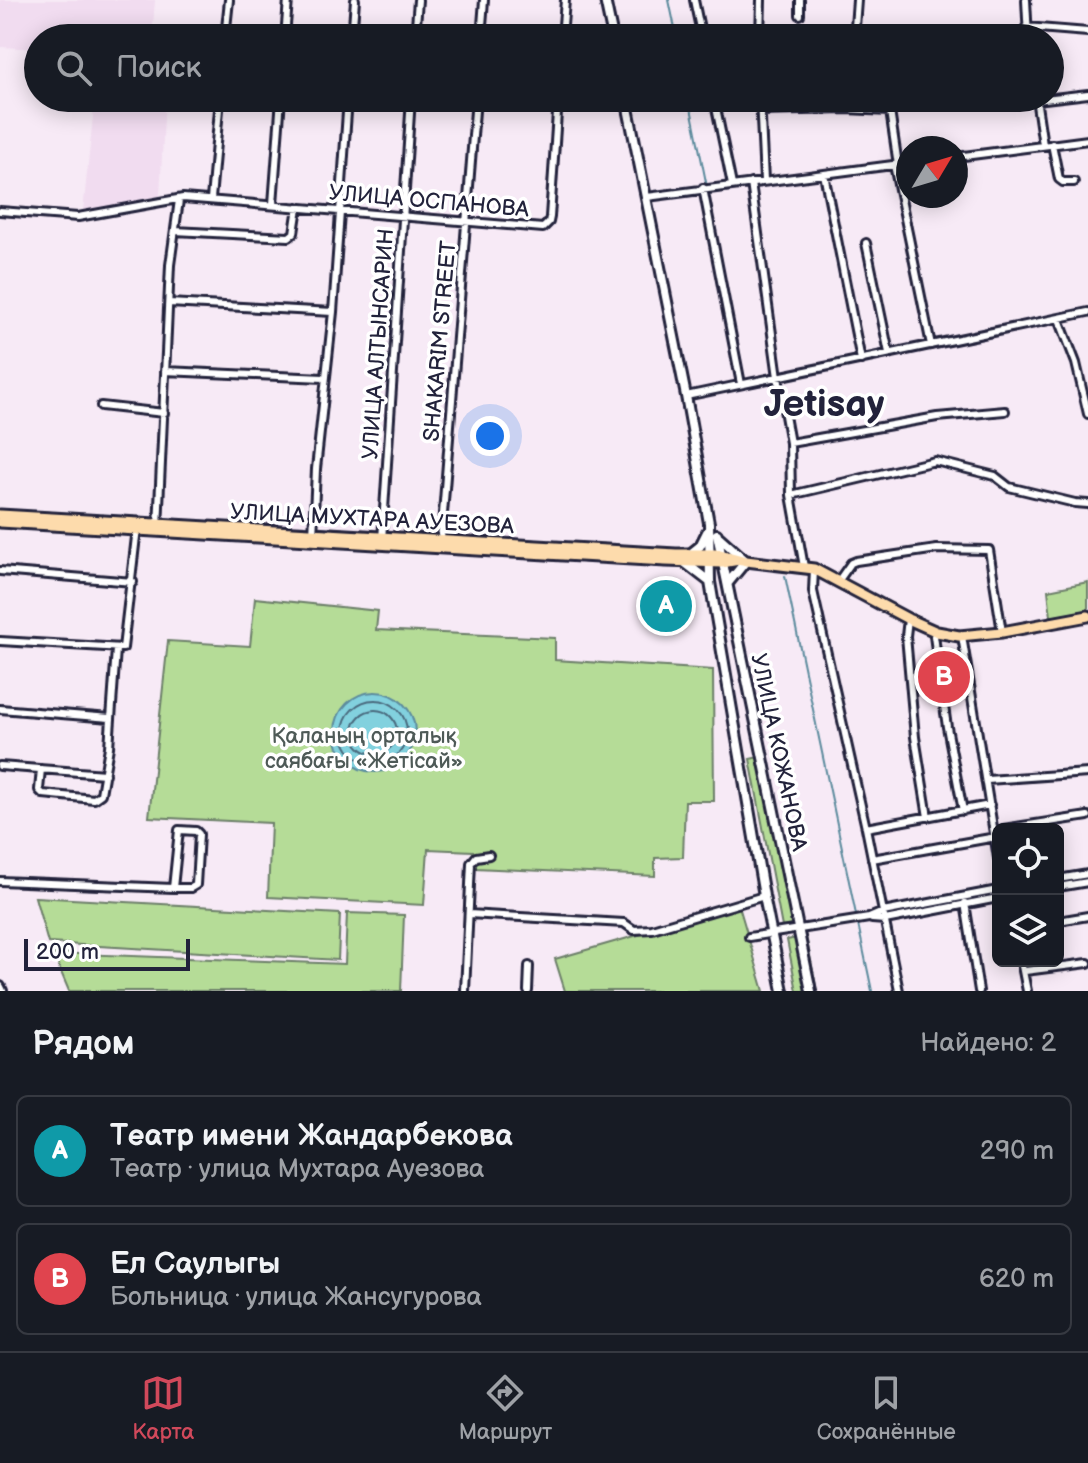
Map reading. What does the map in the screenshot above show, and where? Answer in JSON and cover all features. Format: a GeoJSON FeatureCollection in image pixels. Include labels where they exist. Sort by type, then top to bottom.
{"type":"FeatureCollection","features":[{"type":"Feature","properties":{"kind":"main road","name":"УЛИЦА МУХТАРА АУЕЗОВА"},"geometry":{"type":"LineString","coordinates":[[0,515],[138,526]]}},
{"type":"Feature","properties":{"kind":"main road","name":"УЛИЦА МУХТАРА АУЕЗОВА"},"geometry":{"type":"LineString","coordinates":[[0,522],[158,527],[744,560],[809,568],[839,580],[937,632],[962,636],[1088,616]]}},
{"type":"Feature","properties":{"kind":"main road","name":"УЛИЦА МУХТАРА АУЕЗОВА"},"geometry":{"type":"LineString","coordinates":[[382,540],[441,539],[687,558]]}},
{"type":"Feature","properties":{"kind":"street"},"geometry":{"type":"LineString","coordinates":[[226,24],[229,0]]}},
{"type":"Feature","properties":{"kind":"street"},"geometry":{"type":"LineString","coordinates":[[286,24],[288,0]]}},
{"type":"Feature","properties":{"kind":"street"},"geometry":{"type":"LineString","coordinates":[[353,24],[355,0]]}},
{"type":"Feature","properties":{"kind":"street"},"geometry":{"type":"LineString","coordinates":[[416,24],[418,0]]}},
{"type":"Feature","properties":{"kind":"street"},"geometry":{"type":"LineString","coordinates":[[482,24],[484,0]]}},
{"type":"Feature","properties":{"kind":"street"},"geometry":{"type":"LineString","coordinates":[[563,24],[565,0]]}},
{"type":"Feature","properties":{"kind":"street"},"geometry":{"type":"LineString","coordinates":[[605,0],[610,24]]}},
{"type":"Feature","properties":{"kind":"street"},"geometry":{"type":"LineString","coordinates":[[694,0],[699,24]]}},
{"type":"Feature","properties":{"kind":"street"},"geometry":{"type":"LineString","coordinates":[[760,24],[761,0]]}},
{"type":"Feature","properties":{"kind":"street"},"geometry":{"type":"LineString","coordinates":[[800,0],[800,15]]}},
{"type":"Feature","properties":{"kind":"street"},"geometry":{"type":"LineString","coordinates":[[855,24],[857,0]]}},
{"type":"Feature","properties":{"kind":"street"},"geometry":{"type":"LineString","coordinates":[[1026,0],[1026,24]]}},
{"type":"Feature","properties":{"kind":"street"},"geometry":{"type":"LineString","coordinates":[[1064,30],[1088,32]]}},
{"type":"Feature","properties":{"kind":"street"},"geometry":{"type":"LineString","coordinates":[[1064,96],[1088,94]]}},
{"type":"Feature","properties":{"kind":"street"},"geometry":{"type":"LineString","coordinates":[[211,199],[219,112]]}},
{"type":"Feature","properties":{"kind":"street"},"geometry":{"type":"LineString","coordinates":[[273,204],[280,112]]}},
{"type":"Feature","properties":{"kind":"street"},"geometry":{"type":"LineString","coordinates":[[314,537],[316,469],[333,312],[347,112]]}},
{"type":"Feature","properties":{"kind":"street","name":"УЛИЦА АЛТЫНСАРИН"},"geometry":{"type":"LineString","coordinates":[[382,540],[410,112]]}},
{"type":"Feature","properties":{"kind":"street","name":"SHAKARIM STREET"},"geometry":{"type":"LineString","coordinates":[[441,539],[475,112]]}},
{"type":"Feature","properties":{"kind":"street","name":"УЛИЦА ОСПАНОВА"},"geometry":{"type":"LineString","coordinates":[[0,211],[78,217],[183,198],[543,228],[549,222],[557,112]]}},
{"type":"Feature","properties":{"kind":"street","name":"УЛИЦА КОЖАНОВА"},"geometry":{"type":"LineString","coordinates":[[629,112],[686,396],[708,527],[710,582],[783,991]]}},
{"type":"Feature","properties":{"kind":"street"},"geometry":{"type":"LineString","coordinates":[[717,112],[732,185]]}},
{"type":"Feature","properties":{"kind":"street"},"geometry":{"type":"LineString","coordinates":[[760,112],[764,181]]}},
{"type":"Feature","properties":{"kind":"street"},"geometry":{"type":"LineString","coordinates":[[647,197],[896,165],[891,112]]}},
{"type":"Feature","properties":{"kind":"street"},"geometry":{"type":"LineString","coordinates":[[1038,112],[1043,145]]}},
{"type":"Feature","properties":{"kind":"street"},"geometry":{"type":"LineString","coordinates":[[968,155],[1088,140]]}},
{"type":"Feature","properties":{"kind":"street"},"geometry":{"type":"LineString","coordinates":[[1052,144],[1060,181],[1074,182]]}},
{"type":"Feature","properties":{"kind":"street"},"geometry":{"type":"LineString","coordinates":[[824,174],[861,360]]}},
{"type":"Feature","properties":{"kind":"street"},"geometry":{"type":"LineString","coordinates":[[751,183],[790,443],[791,495],[866,828],[899,991]]}},
{"type":"Feature","properties":{"kind":"street"},"geometry":{"type":"LineString","coordinates":[[703,188],[741,384]]}},
{"type":"Feature","properties":{"kind":"street"},"geometry":{"type":"LineString","coordinates":[[158,527],[169,303],[179,200]]}},
{"type":"Feature","properties":{"kind":"street"},"geometry":{"type":"LineString","coordinates":[[175,231],[289,237],[294,233],[298,207]]}},
{"type":"Feature","properties":{"kind":"street"},"geometry":{"type":"LineString","coordinates":[[904,208],[931,345]]}},
{"type":"Feature","properties":{"kind":"street"},"geometry":{"type":"LineString","coordinates":[[866,243],[889,353]]}},
{"type":"Feature","properties":{"kind":"street"},"geometry":{"type":"LineString","coordinates":[[169,303],[333,312]]}},
{"type":"Feature","properties":{"kind":"street"},"geometry":{"type":"LineString","coordinates":[[686,396],[1088,312]]}},
{"type":"Feature","properties":{"kind":"street"},"geometry":{"type":"LineString","coordinates":[[1059,319],[1076,363],[1088,414]]}},
{"type":"Feature","properties":{"kind":"street"},"geometry":{"type":"LineString","coordinates":[[1076,363],[1088,360]]}},
{"type":"Feature","properties":{"kind":"street"},"geometry":{"type":"LineString","coordinates":[[165,371],[324,378]]}},
{"type":"Feature","properties":{"kind":"street"},"geometry":{"type":"LineString","coordinates":[[101,406],[164,413]]}},
{"type":"Feature","properties":{"kind":"street"},"geometry":{"type":"LineString","coordinates":[[790,443],[937,417],[1005,411]]}},
{"type":"Feature","properties":{"kind":"street"},"geometry":{"type":"LineString","coordinates":[[791,495],[935,461],[995,476],[1009,487],[1088,504]]}},
{"type":"Feature","properties":{"kind":"street"},"geometry":{"type":"LineString","coordinates":[[0,641],[116,649],[125,646],[138,526]]}},
{"type":"Feature","properties":{"kind":"street"},"geometry":{"type":"LineString","coordinates":[[708,527],[700,546],[687,558],[710,582]]}},
{"type":"Feature","properties":{"kind":"street","name":"УЛИЦА КОЖАНОВА"},"geometry":{"type":"LineString","coordinates":[[708,527],[717,534],[728,583],[753,720],[811,991]]}},
{"type":"Feature","properties":{"kind":"street"},"geometry":{"type":"LineString","coordinates":[[717,534],[744,560],[728,583]]}},
{"type":"Feature","properties":{"kind":"street"},"geometry":{"type":"LineString","coordinates":[[839,580],[856,561],[937,549],[989,550],[1002,632]]}},
{"type":"Feature","properties":{"kind":"street"},"geometry":{"type":"LineString","coordinates":[[0,571],[133,582]]}},
{"type":"Feature","properties":{"kind":"street"},"geometry":{"type":"LineString","coordinates":[[908,619],[906,636],[915,737],[928,817]]}},
{"type":"Feature","properties":{"kind":"street"},"geometry":{"type":"LineString","coordinates":[[937,632],[934,636],[947,727],[963,811]]}},
{"type":"Feature","properties":{"kind":"street"},"geometry":{"type":"LineString","coordinates":[[962,636],[995,823]]}},
{"type":"Feature","properties":{"kind":"street"},"geometry":{"type":"LineString","coordinates":[[41,769],[40,793],[96,798],[102,792],[116,649]]}},
{"type":"Feature","properties":{"kind":"street"},"geometry":{"type":"LineString","coordinates":[[0,709],[110,718]]}},
{"type":"Feature","properties":{"kind":"street"},"geometry":{"type":"LineString","coordinates":[[736,725],[753,720]]}},
{"type":"Feature","properties":{"kind":"street"},"geometry":{"type":"LineString","coordinates":[[0,766],[105,774]]}},
{"type":"Feature","properties":{"kind":"street"},"geometry":{"type":"LineString","coordinates":[[987,780],[1088,773]]}},
{"type":"Feature","properties":{"kind":"street"},"geometry":{"type":"LineString","coordinates":[[866,828],[990,805]]}},
{"type":"Feature","properties":{"kind":"street"},"geometry":{"type":"LineString","coordinates":[[1049,823],[1088,816]]}},
{"type":"Feature","properties":{"kind":"street"},"geometry":{"type":"LineString","coordinates":[[0,881],[173,888],[191,888],[196,885],[199,834],[196,831],[179,830],[173,888]]}},
{"type":"Feature","properties":{"kind":"street"},"geometry":{"type":"LineString","coordinates":[[872,859],[992,833]]}},
{"type":"Feature","properties":{"kind":"street"},"geometry":{"type":"LineString","coordinates":[[465,991],[472,860],[489,855]]}},
{"type":"Feature","properties":{"kind":"street"},"geometry":{"type":"LineString","coordinates":[[1064,878],[1088,874]]}},
{"type":"Feature","properties":{"kind":"street"},"geometry":{"type":"LineString","coordinates":[[1064,886],[1088,882]]}},
{"type":"Feature","properties":{"kind":"street"},"geometry":{"type":"LineString","coordinates":[[884,916],[992,891]]}},
{"type":"Feature","properties":{"kind":"street"},"geometry":{"type":"LineString","coordinates":[[469,914],[624,923],[634,930],[652,929],[764,896]]}},
{"type":"Feature","properties":{"kind":"street"},"geometry":{"type":"LineString","coordinates":[[749,937],[992,899]]}},
{"type":"Feature","properties":{"kind":"street"},"geometry":{"type":"LineString","coordinates":[[965,903],[979,991]]}},
{"type":"Feature","properties":{"kind":"street"},"geometry":{"type":"LineString","coordinates":[[1064,920],[1088,916]]}},
{"type":"Feature","properties":{"kind":"street"},"geometry":{"type":"LineString","coordinates":[[1025,971],[1088,963]]}},
{"type":"Feature","properties":{"kind":"street"},"geometry":{"type":"LineString","coordinates":[[528,991],[529,966]]}},
{"type":"Feature","properties":{"kind":"street"},"geometry":{"type":"LineString","coordinates":[[1023,967],[1027,991]]}},
{"type":"Feature","properties":{"kind":"shaded area"},"geometry":{"type":"Polygon","coordinates":[[[0,0],[155,0],[153,24],[24,24],[24,48],[0,47],[0,0]]]}},
{"type":"Feature","properties":{"kind":"shaded area"},"geometry":{"type":"Polygon","coordinates":[[[94,112],[164,112],[160,196],[83,211],[94,112]]]}},
{"type":"Feature","properties":{"kind":"green space"},"geometry":{"type":"Polygon","coordinates":[[[1088,582],[1088,610],[1051,617],[1048,590],[1088,582]]]}},
{"type":"Feature","properties":{"kind":"green space","name":"Қаланың орталық саябағы «Жетісай»"},"geometry":{"type":"Polygon","coordinates":[[[255,598],[378,611],[376,630],[555,638],[555,660],[713,670],[714,801],[685,801],[683,857],[655,858],[655,876],[475,868],[473,851],[428,849],[424,905],[268,897],[271,823],[149,817],[168,641],[250,646],[255,598]]]}},
{"type":"Feature","properties":{"kind":"green space"},"geometry":{"type":"Polygon","coordinates":[[[768,755],[801,924],[782,927],[750,759],[768,755]]]}},
{"type":"Feature","properties":{"kind":"green space"},"geometry":{"type":"Polygon","coordinates":[[[35,897],[340,914],[338,960],[48,943],[35,897]]]}},
{"type":"Feature","properties":{"kind":"green space"},"geometry":{"type":"Polygon","coordinates":[[[739,906],[764,991],[565,991],[555,959],[739,906]]]}},
{"type":"Feature","properties":{"kind":"green space"},"geometry":{"type":"Polygon","coordinates":[[[347,913],[404,915],[401,991],[69,991],[53,953],[345,964],[347,913]]]}},
{"type":"Feature","properties":{"kind":"green space"},"geometry":{"type":"Polygon","coordinates":[[[806,936],[817,991],[797,991],[787,940],[806,936]]]}},
{"type":"Feature","properties":{"kind":"water"},"geometry":{"type":"Polygon","coordinates":[[[375,692],[390,695],[403,704],[412,717],[415,732],[412,747],[403,760],[390,769],[375,772],[360,769],[347,760],[338,747],[335,732],[338,717],[347,704],[360,695],[375,692]]]}},
{"type":"Feature","properties":{"kind":"waterway"},"geometry":{"type":"LineString","coordinates":[[669,0],[674,24]]}},
{"type":"Feature","properties":{"kind":"waterway"},"geometry":{"type":"LineString","coordinates":[[692,112],[707,187]]}},
{"type":"Feature","properties":{"kind":"waterway"},"geometry":{"type":"LineString","coordinates":[[708,193],[743,377]]}},
{"type":"Feature","properties":{"kind":"waterway"},"geometry":{"type":"LineString","coordinates":[[785,576],[872,991]]}},
{"type":"Feature","properties":{"kind":"place","name":"Театр имени Жандарбекова"},"geometry":{"type":"Point","coordinates":[666,606]}},
{"type":"Feature","properties":{"kind":"place","name":"Ел Саулыгы"},"geometry":{"type":"Point","coordinates":[944,677]}},
{"type":"Feature","properties":{"kind":"district","name":"Jetisay"},"geometry":{"type":"Point","coordinates":[824,403]}}]}
